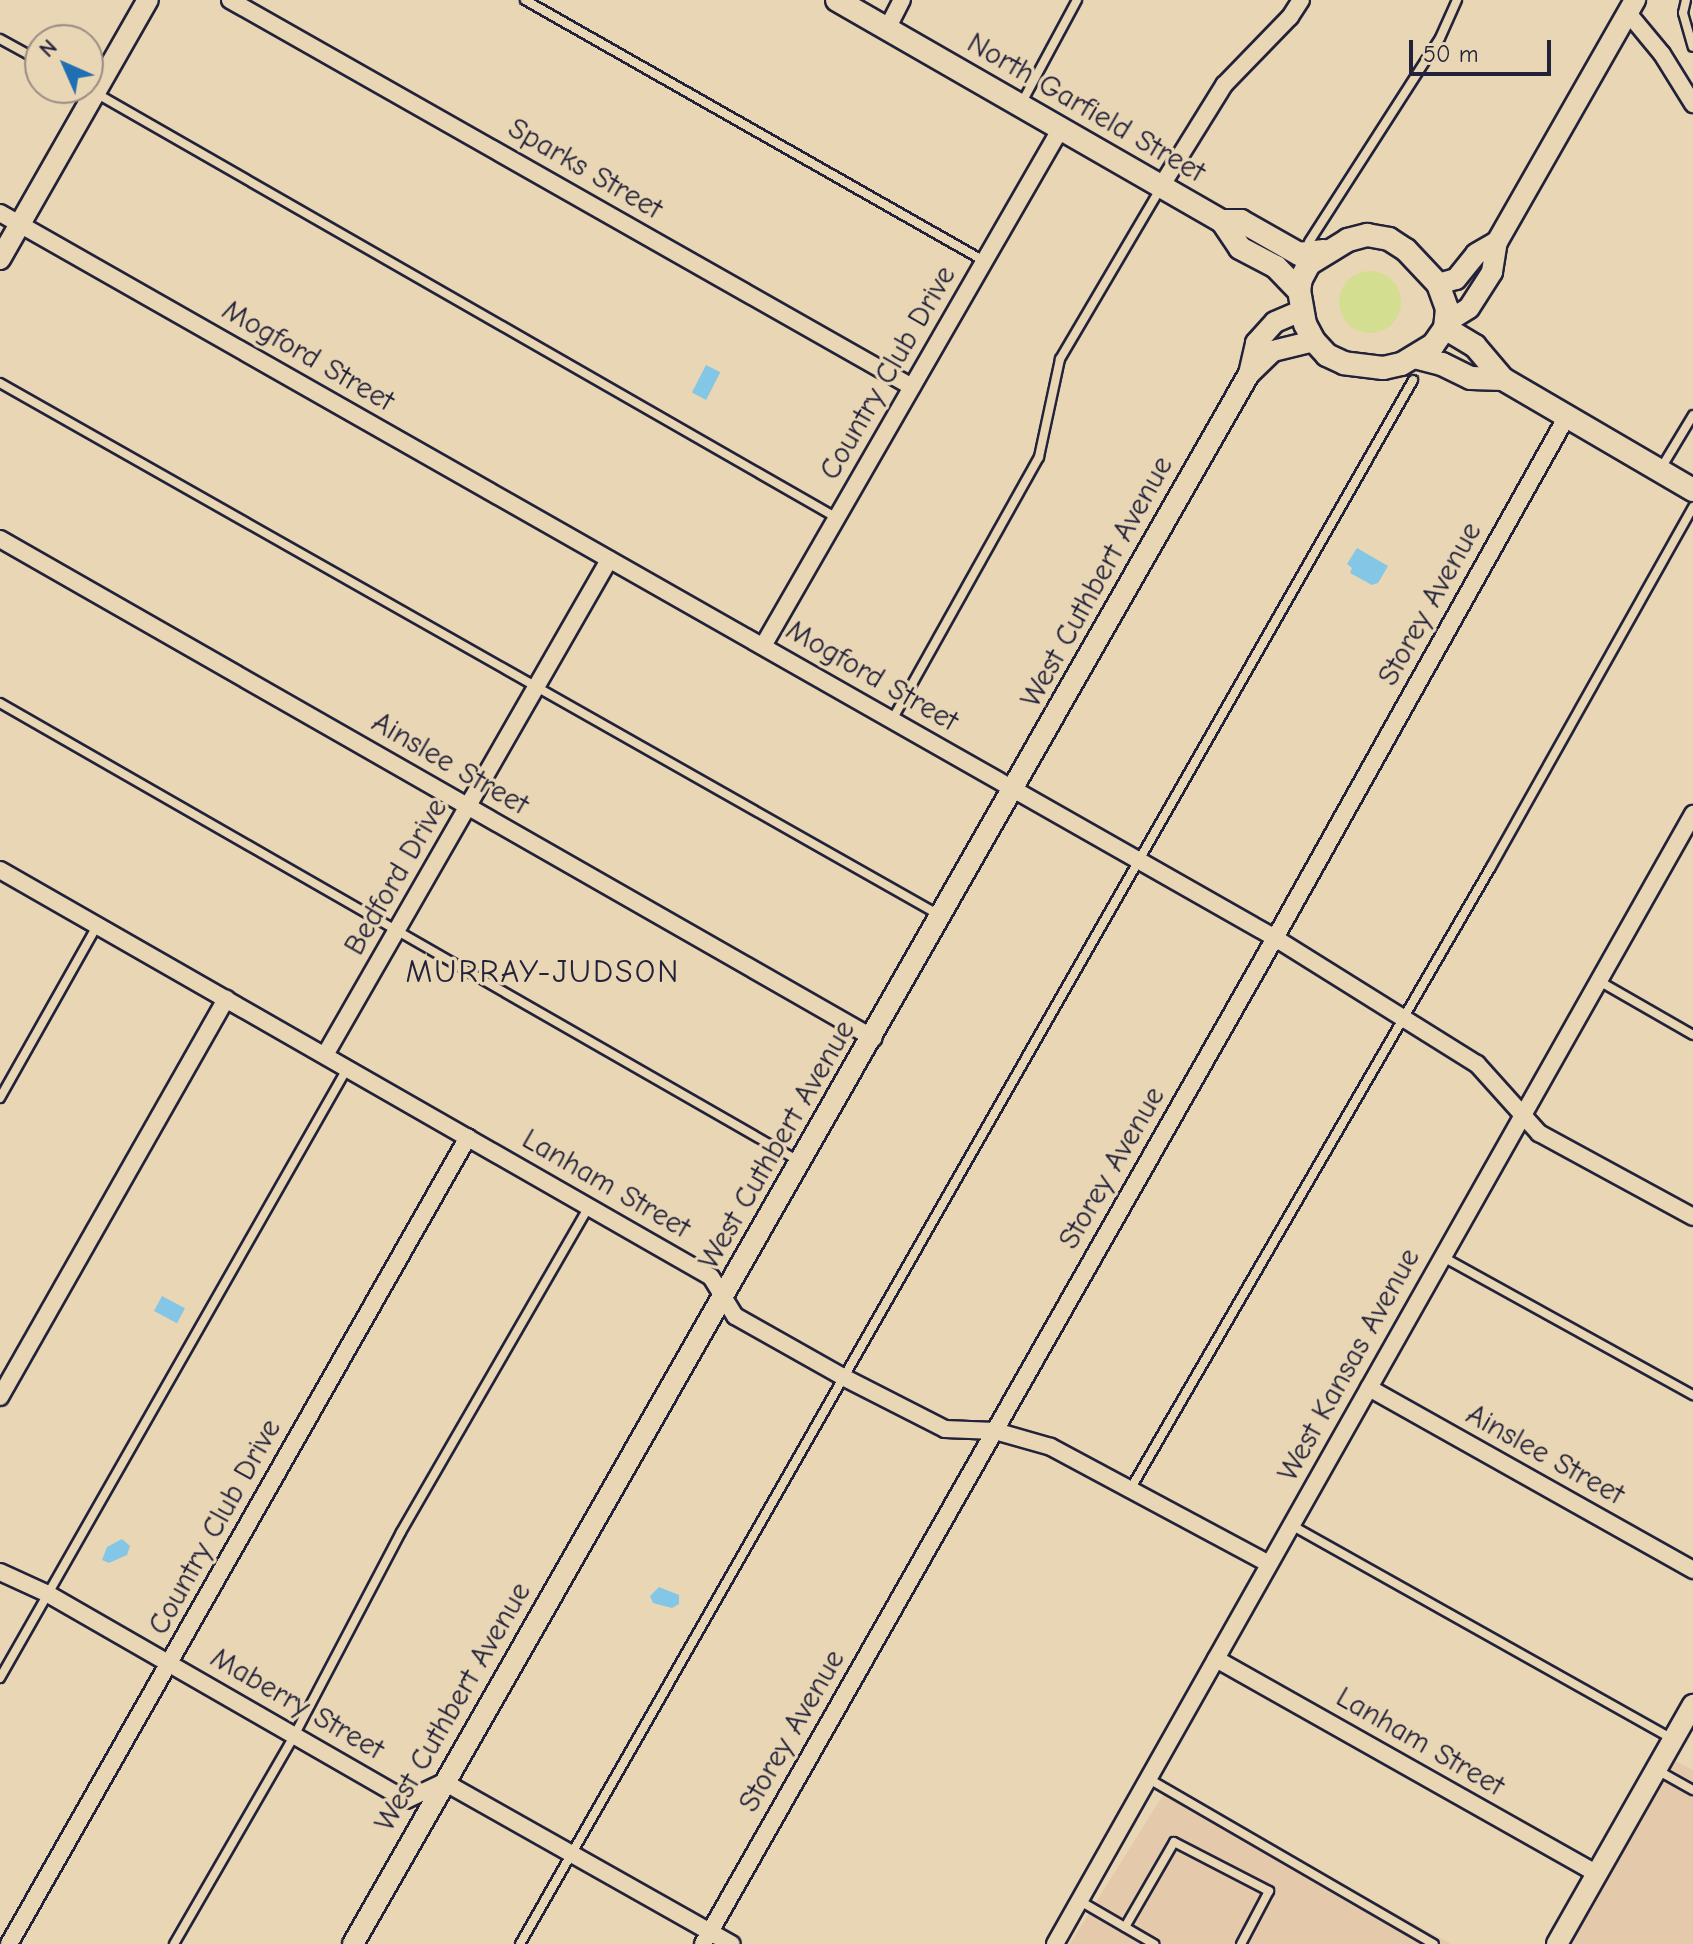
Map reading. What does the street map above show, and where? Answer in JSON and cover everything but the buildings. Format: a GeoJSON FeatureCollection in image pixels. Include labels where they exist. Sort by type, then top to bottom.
{"type":"FeatureCollection","features":[{"type":"Feature","properties":{"kind":"main road","name":"North Garfield Street"},"geometry":{"type":"LineString","coordinates":[[837,0],[1222,221]]}},
{"type":"Feature","properties":{"kind":"main road"},"geometry":{"type":"LineString","coordinates":[[1222,221],[1241,221],[1299,254],[1316,246],[1367,235],[1389,239],[1406,250],[1438,284],[1447,309],[1445,326],[1433,345],[1415,357],[1383,368],[1344,363],[1327,355],[1314,341],[1301,301],[1301,279],[1316,246]]}},
{"type":"Feature","properties":{"kind":"main road"},"geometry":{"type":"LineString","coordinates":[[1222,221],[1240,248],[1276,267],[1301,301]]}},
{"type":"Feature","properties":{"kind":"main road"},"geometry":{"type":"LineString","coordinates":[[1445,326],[1475,346],[1503,379],[1693,490]]}},
{"type":"Feature","properties":{"kind":"main road"},"geometry":{"type":"LineString","coordinates":[[1415,357],[1442,364],[1471,378],[1503,379]]}},
{"type":"Feature","properties":{"kind":"street"},"geometry":{"type":"LineString","coordinates":[[104,69],[148,0]]}},
{"type":"Feature","properties":{"kind":"street","name":"Sparks Street"},"geometry":{"type":"LineString","coordinates":[[230,0],[912,387]]}},
{"type":"Feature","properties":{"kind":"street"},"geometry":{"type":"LineString","coordinates":[[887,29],[902,0]]}},
{"type":"Feature","properties":{"kind":"street"},"geometry":{"type":"LineString","coordinates":[[1162,185],[1224,85],[1290,17],[1301,0]]}},
{"type":"Feature","properties":{"kind":"street"},"geometry":{"type":"LineString","coordinates":[[1445,326],[1469,308],[1492,272],[1497,242],[1632,7],[1693,104]]}},
{"type":"Feature","properties":{"kind":"street"},"geometry":{"type":"LineString","coordinates":[[0,259],[84,104]]}},
{"type":"Feature","properties":{"kind":"street","name":"Country Club Drive"},"geometry":{"type":"LineString","coordinates":[[763,646],[1061,128]]}},
{"type":"Feature","properties":{"kind":"street","name":"Mogford Street"},"geometry":{"type":"LineString","coordinates":[[0,213],[1275,938],[1477,1064],[1539,1133],[1693,1217]]}},
{"type":"Feature","properties":{"kind":"street"},"geometry":{"type":"LineString","coordinates":[[1438,284],[1456,279],[1476,254],[1497,242]]}},
{"type":"Feature","properties":{"kind":"street","name":"West Cuthbert Avenue"},"geometry":{"type":"LineString","coordinates":[[353,1944],[873,1038],[1249,374],[1256,343],[1301,301]]}},
{"type":"Feature","properties":{"kind":"street","name":"West Cuthbert Avenue"},"geometry":{"type":"LineString","coordinates":[[1249,374],[1273,351],[1314,341]]}},
{"type":"Feature","properties":{"kind":"street","name":"Storey Avenue"},"geometry":{"type":"LineString","coordinates":[[706,1938],[1275,938],[1566,418]]}},
{"type":"Feature","properties":{"kind":"street","name":"Ainslee Street"},"geometry":{"type":"LineString","coordinates":[[0,539],[873,1038]]}},
{"type":"Feature","properties":{"kind":"street","name":"Bedford Drive"},"geometry":{"type":"LineString","coordinates":[[325,1055],[609,560]]}},
{"type":"Feature","properties":{"kind":"street","name":"West Kansas Avenue"},"geometry":{"type":"LineString","coordinates":[[1055,1944],[1693,814]]}},
{"type":"Feature","properties":{"kind":"street"},"geometry":{"type":"LineString","coordinates":[[1677,845],[1693,854]]}},
{"type":"Feature","properties":{"kind":"street","name":"Lanham Street"},"geometry":{"type":"LineString","coordinates":[[0,870],[711,1277],[735,1316],[845,1378],[945,1429],[995,1431],[1051,1447],[1269,1564]]}},
{"type":"Feature","properties":{"kind":"street"},"geometry":{"type":"LineString","coordinates":[[0,1397],[226,999]]}},
{"type":"Feature","properties":{"kind":"street","name":"Country Club Drive"},"geometry":{"type":"LineString","coordinates":[[9,1944],[468,1137]]}},
{"type":"Feature","properties":{"kind":"street","name":"Ainslee Street"},"geometry":{"type":"LineString","coordinates":[[1369,1388],[1693,1570]]}},
{"type":"Feature","properties":{"kind":"street","name":"Maberry Street"},"geometry":{"type":"LineString","coordinates":[[0,1572],[48,1594],[406,1800],[444,1782]]}},
{"type":"Feature","properties":{"kind":"street","name":"Lanham Street"},"geometry":{"type":"LineString","coordinates":[[1216,1659],[1597,1874]]}},
{"type":"Feature","properties":{"kind":"street"},"geometry":{"type":"LineString","coordinates":[[1557,1944],[1693,1705]]}},
{"type":"Feature","properties":{"kind":"street"},"geometry":{"type":"LineString","coordinates":[[444,1782],[570,1853],[706,1938],[732,1944]]}},
{"type":"Feature","properties":{"kind":"lane"},"geometry":{"type":"LineString","coordinates":[[525,0],[984,261]]}},
{"type":"Feature","properties":{"kind":"lane"},"geometry":{"type":"LineString","coordinates":[[1021,105],[1077,0]]}},
{"type":"Feature","properties":{"kind":"lane"},"geometry":{"type":"LineString","coordinates":[[1316,246],[1440,38],[1457,0]]}},
{"type":"Feature","properties":{"kind":"lane"},"geometry":{"type":"LineString","coordinates":[[1686,0],[1683,13],[1693,47]]}},
{"type":"Feature","properties":{"kind":"lane"},"geometry":{"type":"LineString","coordinates":[[0,39],[24,52]]}},
{"type":"Feature","properties":{"kind":"lane"},"geometry":{"type":"LineString","coordinates":[[104,97],[837,518]]}},
{"type":"Feature","properties":{"kind":"lane"},"geometry":{"type":"LineString","coordinates":[[892,720],[1039,457],[1060,359],[1162,185]]}},
{"type":"Feature","properties":{"kind":"lane"},"geometry":{"type":"LineString","coordinates":[[520,1944],[1413,380]]}},
{"type":"Feature","properties":{"kind":"lane"},"geometry":{"type":"LineString","coordinates":[[0,383],[942,916]]}},
{"type":"Feature","properties":{"kind":"lane"},"geometry":{"type":"LineString","coordinates":[[1659,470],[1693,415]]}},
{"type":"Feature","properties":{"kind":"lane"},"geometry":{"type":"LineString","coordinates":[[1682,434],[1693,440]]}},
{"type":"Feature","properties":{"kind":"lane"},"geometry":{"type":"LineString","coordinates":[[1131,1488],[1491,867],[1693,507]]}},
{"type":"Feature","properties":{"kind":"lane"},"geometry":{"type":"LineString","coordinates":[[0,703],[801,1162]]}},
{"type":"Feature","properties":{"kind":"lane"},"geometry":{"type":"LineString","coordinates":[[0,1098],[97,926]]}},
{"type":"Feature","properties":{"kind":"lane"},"geometry":{"type":"LineString","coordinates":[[1599,981],[1693,1035]]}},
{"type":"Feature","properties":{"kind":"lane"},"geometry":{"type":"LineString","coordinates":[[0,1678],[348,1067]]}},
{"type":"Feature","properties":{"kind":"lane"},"geometry":{"type":"LineString","coordinates":[[174,1944],[295,1734],[401,1532],[590,1206]]}},
{"type":"Feature","properties":{"kind":"lane"},"geometry":{"type":"LineString","coordinates":[[1443,1257],[1693,1395]]}},
{"type":"Feature","properties":{"kind":"lane"},"geometry":{"type":"LineString","coordinates":[[1291,1525],[1673,1740]]}},
{"type":"Feature","properties":{"kind":"lane"},"geometry":{"type":"LineString","coordinates":[[1656,1770],[1693,1790]]}},
{"type":"Feature","properties":{"kind":"lane"},"geometry":{"type":"LineString","coordinates":[[1148,1779],[1434,1944]]}},
{"type":"Feature","properties":{"kind":"lane"},"geometry":{"type":"LineString","coordinates":[[1125,1927],[1174,1842],[1269,1891],[1241,1944]]}},
{"type":"Feature","properties":{"kind":"lane"},"geometry":{"type":"LineString","coordinates":[[1079,1901],[1154,1944]]}},
{"type":"Feature","properties":{"kind":"shaded area"},"geometry":{"type":"Polygon","coordinates":[[[1668,1757],[1693,1770],[1693,1944],[1565,1944],[1668,1757]]]}},
{"type":"Feature","properties":{"kind":"shaded area"},"geometry":{"type":"Polygon","coordinates":[[[1168,1787],[1451,1944],[1070,1944],[1168,1787]]]}},
{"type":"Feature","properties":{"kind":"green space"},"geometry":{"type":"Polygon","coordinates":[[[1364,271],[1376,271],[1392,280],[1399,290],[1399,314],[1392,324],[1376,333],[1364,333],[1344,319],[1339,308],[1339,296],[1353,276],[1364,271]]]}},
{"type":"Feature","properties":{"kind":"water"},"geometry":{"type":"Polygon","coordinates":[[[706,365],[720,372],[706,400],[692,393],[706,365]]]}},
{"type":"Feature","properties":{"kind":"water"},"geometry":{"type":"Polygon","coordinates":[[[1357,548],[1388,566],[1378,583],[1372,585],[1350,573],[1352,568],[1347,564],[1357,548]]]}},
{"type":"Feature","properties":{"kind":"water"},"geometry":{"type":"Polygon","coordinates":[[[162,1296],[185,1308],[177,1323],[154,1311],[162,1296]]]}},
{"type":"Feature","properties":{"kind":"water"},"geometry":{"type":"Polygon","coordinates":[[[122,1539],[130,1546],[127,1555],[109,1563],[102,1560],[107,1547],[122,1539]]]}},
{"type":"Feature","properties":{"kind":"water"},"geometry":{"type":"Polygon","coordinates":[[[659,1587],[679,1595],[679,1604],[672,1608],[653,1603],[650,1596],[659,1587]]]}},
{"type":"Feature","properties":{"kind":"district","name":"MURRAY-JUDSON"},"geometry":{"type":"Point","coordinates":[543,972]}}]}
